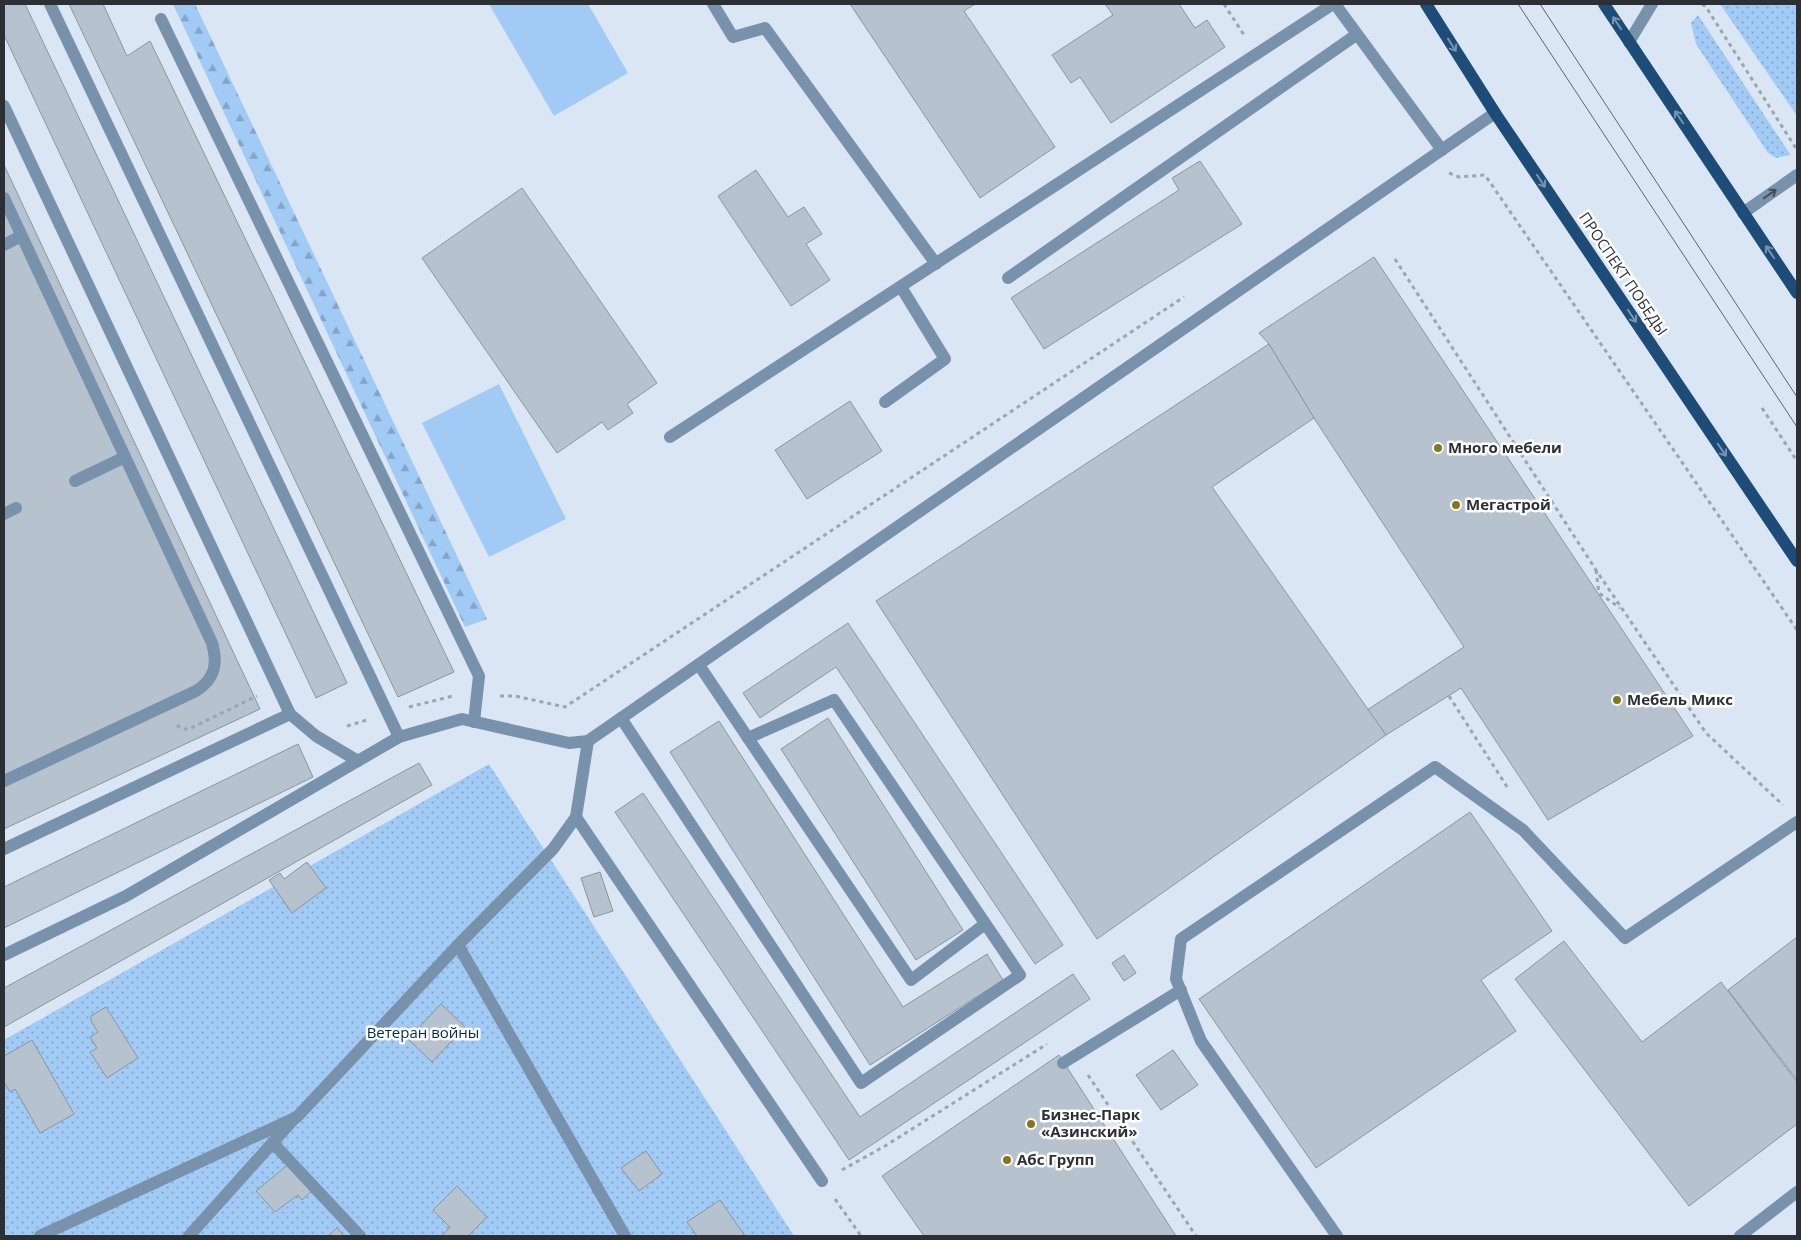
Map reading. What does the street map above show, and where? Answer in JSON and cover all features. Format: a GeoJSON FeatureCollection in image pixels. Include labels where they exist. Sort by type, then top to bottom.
{"type":"FeatureCollection","features":[{"type":"Feature","properties":{"kind":"main road","name":"ПРОСПЕКТ ПОБЕДЫ"},"geometry":{"type":"LineString","coordinates":[[1426,4],[1495,113],[1797,561]]}},
{"type":"Feature","properties":{"kind":"main road"},"geometry":{"type":"LineString","coordinates":[[1604,4],[1797,293]]}},
{"type":"Feature","properties":{"kind":"street"},"geometry":{"type":"LineString","coordinates":[[50,4],[399,737]]}},
{"type":"Feature","properties":{"kind":"street"},"geometry":{"type":"LineString","coordinates":[[712,4],[733,37],[765,28],[936,264]]}},
{"type":"Feature","properties":{"kind":"street"},"geometry":{"type":"LineString","coordinates":[[670,437],[1334,4],[1442,150]]}},
{"type":"Feature","properties":{"kind":"street"},"geometry":{"type":"LineString","coordinates":[[1630,42],[1652,4]]}},
{"type":"Feature","properties":{"kind":"street"},"geometry":{"type":"LineString","coordinates":[[161,18],[478,676],[474,722]]}},
{"type":"Feature","properties":{"kind":"street"},"geometry":{"type":"LineString","coordinates":[[1008,278],[1356,35]]}},
{"type":"Feature","properties":{"kind":"street"},"geometry":{"type":"LineString","coordinates":[[4,106],[290,714],[316,736],[358,761]]}},
{"type":"Feature","properties":{"kind":"street"},"geometry":{"type":"LineString","coordinates":[[4,955],[126,896],[399,737],[462,720],[570,743],[588,741],[1495,113]]}},
{"type":"Feature","properties":{"kind":"street"},"geometry":{"type":"LineString","coordinates":[[1743,213],[1797,175]]}},
{"type":"Feature","properties":{"kind":"street"},"geometry":{"type":"LineString","coordinates":[[4,198],[212,643],[216,656],[212,676],[196,691],[4,781]]}},
{"type":"Feature","properties":{"kind":"street"},"geometry":{"type":"LineString","coordinates":[[4,245],[22,236]]}},
{"type":"Feature","properties":{"kind":"street"},"geometry":{"type":"LineString","coordinates":[[885,402],[944,359],[900,287]]}},
{"type":"Feature","properties":{"kind":"street"},"geometry":{"type":"LineString","coordinates":[[75,480],[125,457]]}},
{"type":"Feature","properties":{"kind":"street"},"geometry":{"type":"LineString","coordinates":[[4,514],[16,508]]}},
{"type":"Feature","properties":{"kind":"street"},"geometry":{"type":"LineString","coordinates":[[699,665],[911,980],[985,924]]}},
{"type":"Feature","properties":{"kind":"street"},"geometry":{"type":"LineString","coordinates":[[622,718],[861,1083],[1020,976],[834,700],[748,738]]}},
{"type":"Feature","properties":{"kind":"street"},"geometry":{"type":"LineString","coordinates":[[4,849],[290,714]]}},
{"type":"Feature","properties":{"kind":"street"},"geometry":{"type":"LineString","coordinates":[[188,1236],[458,945],[553,848],[576,817],[588,741]]}},
{"type":"Feature","properties":{"kind":"street"},"geometry":{"type":"LineString","coordinates":[[1337,1236],[1201,1041],[1176,979],[1180,939],[1435,767],[1523,830],[1625,938],[1794,817]]}},
{"type":"Feature","properties":{"kind":"street"},"geometry":{"type":"LineString","coordinates":[[576,817],[822,1181]]}},
{"type":"Feature","properties":{"kind":"street"},"geometry":{"type":"LineString","coordinates":[[458,945],[624,1236]]}},
{"type":"Feature","properties":{"kind":"street"},"geometry":{"type":"LineString","coordinates":[[1063,1062],[1180,990]]}},
{"type":"Feature","properties":{"kind":"street"},"geometry":{"type":"LineString","coordinates":[[40,1236],[297,1117]]}},
{"type":"Feature","properties":{"kind":"street"},"geometry":{"type":"LineString","coordinates":[[273,1143],[360,1236]]}},
{"type":"Feature","properties":{"kind":"street"},"geometry":{"type":"LineString","coordinates":[[1740,1236],[1797,1192]]}},
{"type":"Feature","properties":{"kind":"path"},"geometry":{"type":"LineString","coordinates":[[1224,4],[1258,55]]}},
{"type":"Feature","properties":{"kind":"path"},"geometry":{"type":"LineString","coordinates":[[1702,4],[1706,7],[1797,150]]}},
{"type":"Feature","properties":{"kind":"path"},"geometry":{"type":"LineString","coordinates":[[1426,161],[1459,177],[1485,175],[1797,630]]}},
{"type":"Feature","properties":{"kind":"path"},"geometry":{"type":"LineString","coordinates":[[1395,259],[1596,570],[1706,733],[1794,817]]}},
{"type":"Feature","properties":{"kind":"path"},"geometry":{"type":"LineString","coordinates":[[340,727],[352,726],[387,713],[447,696],[515,696],[565,707],[1189,294]]}},
{"type":"Feature","properties":{"kind":"path"},"geometry":{"type":"LineString","coordinates":[[1762,408],[1797,461]]}},
{"type":"Feature","properties":{"kind":"path"},"geometry":{"type":"LineString","coordinates":[[1596,570],[1599,593],[1623,610]]}},
{"type":"Feature","properties":{"kind":"path"},"geometry":{"type":"LineString","coordinates":[[1448,696],[1508,787],[1523,830]]}},
{"type":"Feature","properties":{"kind":"path"},"geometry":{"type":"LineString","coordinates":[[198,724],[255,698]]}},
{"type":"Feature","properties":{"kind":"path"},"geometry":{"type":"LineString","coordinates":[[861,1236],[822,1181],[885,1146],[1061,1036],[1196,1236]]}},
{"type":"Feature","properties":{"kind":"green space"},"geometry":{"type":"Polygon","coordinates":[[[173,4],[195,4],[487,619],[465,627],[173,4]]]}},
{"type":"Feature","properties":{"kind":"green space"},"geometry":{"type":"Polygon","coordinates":[[[489,4],[588,4],[628,73],[554,116],[489,4]]]}},
{"type":"Feature","properties":{"kind":"green space"},"geometry":{"type":"Polygon","coordinates":[[[1720,4],[1797,4],[1797,116],[1720,4]]]}},
{"type":"Feature","properties":{"kind":"green space"},"geometry":{"type":"Polygon","coordinates":[[[1698,15],[1790,155],[1776,158],[1768,153],[1696,44],[1691,23],[1698,15]]]}},
{"type":"Feature","properties":{"kind":"green space"},"geometry":{"type":"Polygon","coordinates":[[[499,384],[566,519],[489,557],[422,423],[499,384]]]}},
{"type":"Feature","properties":{"kind":"green space","name":"Ветеран войны"},"geometry":{"type":"Polygon","coordinates":[[[489,764],[794,1236],[4,1236],[4,1040],[489,764]]]}},
{"type":"Feature","properties":{"kind":"building"},"geometry":{"type":"Polygon","coordinates":[[[4,4],[25,4],[347,683],[316,698],[4,35],[4,4]]]}},
{"type":"Feature","properties":{"kind":"building"},"geometry":{"type":"Polygon","coordinates":[[[69,4],[103,4],[127,56],[150,41],[454,672],[398,697],[69,4]]]}},
{"type":"Feature","properties":{"kind":"building"},"geometry":{"type":"Polygon","coordinates":[[[850,4],[975,4],[964,11],[1055,147],[980,198],[850,4]]]}},
{"type":"Feature","properties":{"kind":"building"},"geometry":{"type":"Polygon","coordinates":[[[1105,4],[1179,4],[1195,28],[1207,20],[1225,47],[1111,123],[1080,77],[1071,83],[1052,55],[1113,15],[1105,4]]]}},
{"type":"Feature","properties":{"kind":"building"},"geometry":{"type":"Polygon","coordinates":[[[1200,161],[1242,224],[1044,349],[1011,298],[1179,190],[1172,178],[1200,161]]]}},
{"type":"Feature","properties":{"kind":"building"},"geometry":{"type":"Polygon","coordinates":[[[4,165],[260,709],[4,829],[4,165]]]}},
{"type":"Feature","properties":{"kind":"building"},"geometry":{"type":"Polygon","coordinates":[[[756,170],[788,217],[804,207],[822,234],[806,244],[830,280],[791,306],[718,196],[756,170]]]}},
{"type":"Feature","properties":{"kind":"building"},"geometry":{"type":"Polygon","coordinates":[[[522,188],[657,383],[627,404],[633,413],[608,430],[602,422],[557,453],[422,258],[522,188]]]}},
{"type":"Feature","properties":{"kind":"building","name":"Мегастрой"},"geometry":{"type":"Polygon","coordinates":[[[1374,257],[1693,736],[1548,820],[1461,688],[1386,735],[1367,710],[1464,647],[1314,418],[1269,344],[1259,333],[1374,257]]]}},
{"type":"Feature","properties":{"kind":"building"},"geometry":{"type":"Polygon","coordinates":[[[1269,344],[1314,418],[1212,487],[1386,735],[1097,939],[876,601],[1269,344]]]}},
{"type":"Feature","properties":{"kind":"building"},"geometry":{"type":"Polygon","coordinates":[[[850,401],[882,451],[807,499],[775,450],[850,401]]]}},
{"type":"Feature","properties":{"kind":"building"},"geometry":{"type":"Polygon","coordinates":[[[848,623],[1063,945],[1035,964],[836,667],[760,718],[743,693],[848,623]]]}},
{"type":"Feature","properties":{"kind":"building"},"geometry":{"type":"Polygon","coordinates":[[[828,718],[963,930],[916,960],[781,749],[828,718]]]}},
{"type":"Feature","properties":{"kind":"building"},"geometry":{"type":"Polygon","coordinates":[[[719,721],[903,1007],[987,954],[1003,980],[870,1065],[670,752],[719,721]]]}},
{"type":"Feature","properties":{"kind":"building"},"geometry":{"type":"Polygon","coordinates":[[[298,744],[313,777],[4,928],[4,887],[298,744]]]}},
{"type":"Feature","properties":{"kind":"building"},"geometry":{"type":"Polygon","coordinates":[[[419,763],[432,785],[4,1027],[4,988],[419,763]]]}},
{"type":"Feature","properties":{"kind":"building"},"geometry":{"type":"Polygon","coordinates":[[[643,793],[860,1117],[1073,974],[1090,999],[849,1160],[615,812],[643,793]]]}},
{"type":"Feature","properties":{"kind":"building"},"geometry":{"type":"Polygon","coordinates":[[[1470,812],[1552,931],[1481,980],[1516,1031],[1316,1168],[1199,999],[1470,812]]]}},
{"type":"Feature","properties":{"kind":"building"},"geometry":{"type":"Polygon","coordinates":[[[307,862],[326,888],[292,913],[269,880],[280,873],[284,879],[307,862]]]}},
{"type":"Feature","properties":{"kind":"building"},"geometry":{"type":"Polygon","coordinates":[[[600,872],[613,911],[594,917],[581,878],[600,872]]]}},
{"type":"Feature","properties":{"kind":"building"},"geometry":{"type":"Polygon","coordinates":[[[1797,937],[1797,1080],[1728,990],[1797,937]]]}},
{"type":"Feature","properties":{"kind":"building"},"geometry":{"type":"Polygon","coordinates":[[[1564,941],[1642,1042],[1721,982],[1797,1082],[1797,1124],[1689,1206],[1515,979],[1564,941]]]}},
{"type":"Feature","properties":{"kind":"building"},"geometry":{"type":"Polygon","coordinates":[[[1124,955],[1136,973],[1124,981],[1112,963],[1124,955]]]}},
{"type":"Feature","properties":{"kind":"building"},"geometry":{"type":"Polygon","coordinates":[[[441,1004],[465,1027],[432,1062],[408,1039],[441,1004]]]}},
{"type":"Feature","properties":{"kind":"building"},"geometry":{"type":"Polygon","coordinates":[[[106,1007],[138,1058],[107,1078],[90,1052],[97,1048],[90,1037],[98,1032],[91,1021],[91,1016],[106,1007]]]}},
{"type":"Feature","properties":{"kind":"building"},"geometry":{"type":"Polygon","coordinates":[[[32,1040],[74,1114],[40,1133],[15,1089],[10,1092],[4,1082],[4,1056],[32,1040]]]}},
{"type":"Feature","properties":{"kind":"building"},"geometry":{"type":"Polygon","coordinates":[[[1173,1050],[1198,1085],[1161,1110],[1136,1075],[1173,1050]]]}},
{"type":"Feature","properties":{"kind":"building","name":"Бизнес-Парк «Азинский»"},"geometry":{"type":"Polygon","coordinates":[[[1059,1055],[1176,1236],[924,1236],[882,1176],[1059,1055]]]}},
{"type":"Feature","properties":{"kind":"building"},"geometry":{"type":"Polygon","coordinates":[[[646,1151],[662,1174],[639,1191],[621,1168],[646,1151]]]}},
{"type":"Feature","properties":{"kind":"building"},"geometry":{"type":"Polygon","coordinates":[[[290,1163],[313,1190],[302,1200],[298,1195],[275,1212],[256,1191],[290,1163]]]}},
{"type":"Feature","properties":{"kind":"building"},"geometry":{"type":"Polygon","coordinates":[[[457,1186],[487,1217],[468,1236],[442,1236],[450,1227],[433,1210],[457,1186]]]}},
{"type":"Feature","properties":{"kind":"building"},"geometry":{"type":"Polygon","coordinates":[[[720,1200],[745,1236],[697,1236],[687,1222],[720,1200]]]}},
{"type":"Feature","properties":{"kind":"building"},"geometry":{"type":"Polygon","coordinates":[[[337,1228],[344,1236],[328,1236],[337,1228]]]}},
{"type":"Feature","properties":{"kind":"tunnel"},"geometry":{"type":"LineString","coordinates":[[16,508],[75,481]]}},
{"type":"Feature","properties":{"kind":"tram line"},"geometry":{"type":"LineString","coordinates":[[1518,4],[1797,427]]}},
{"type":"Feature","properties":{"kind":"tram line"},"geometry":{"type":"LineString","coordinates":[[1540,4],[1797,397]]}},
{"type":"Feature","properties":{"kind":"place","name":"Много мебели"},"geometry":{"type":"Point","coordinates":[1438,448]}},
{"type":"Feature","properties":{"kind":"place","name":"Мегастрой"},"geometry":{"type":"Point","coordinates":[1456,505]}},
{"type":"Feature","properties":{"kind":"place","name":"Мебель Микс"},"geometry":{"type":"Point","coordinates":[1617,700]}},
{"type":"Feature","properties":{"kind":"place","name":"Бизнес-Парк «Азинский»"},"geometry":{"type":"Point","coordinates":[1031,1124]}},
{"type":"Feature","properties":{"kind":"place","name":"Абс Групп"},"geometry":{"type":"Point","coordinates":[1007,1160]}}]}
